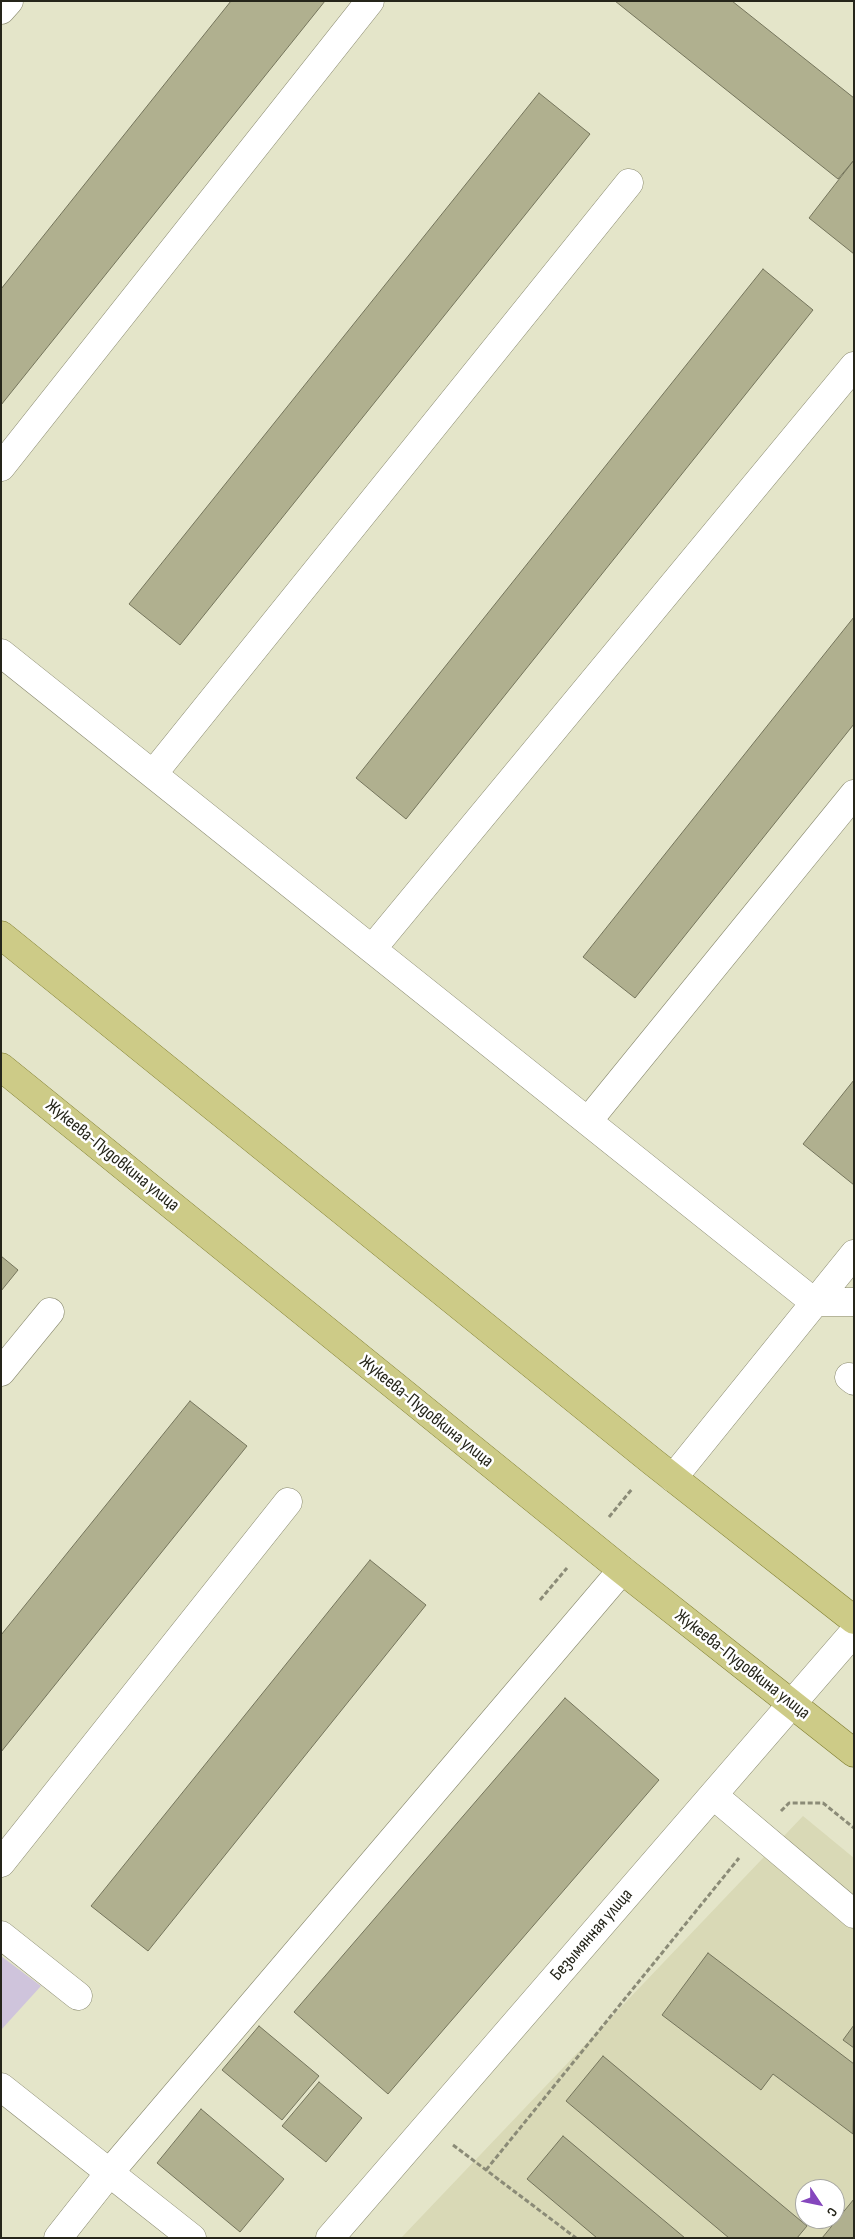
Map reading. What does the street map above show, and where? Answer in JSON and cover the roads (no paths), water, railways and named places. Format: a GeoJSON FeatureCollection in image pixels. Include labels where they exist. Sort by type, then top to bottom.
{"type":"FeatureCollection","features":[{"type":"Feature","properties":{"kind":"main road"},"geometry":{"type":"LineString","coordinates":[[1,935],[663,1470],[854,1620]]}},
{"type":"Feature","properties":{"kind":"main road","name":"Жукеева-Пудовкина улица"},"geometry":{"type":"LineString","coordinates":[[1,1067],[588,1543],[854,1753]]}},
{"type":"Feature","properties":{"kind":"street"},"geometry":{"type":"LineString","coordinates":[[1,10],[9,1]]}},
{"type":"Feature","properties":{"kind":"street"},"geometry":{"type":"LineString","coordinates":[[1,467],[370,1]]}},
{"type":"Feature","properties":{"kind":"street"},"geometry":{"type":"LineString","coordinates":[[153,774],[629,182]]}},
{"type":"Feature","properties":{"kind":"street"},"geometry":{"type":"LineString","coordinates":[[372,949],[854,366]]}},
{"type":"Feature","properties":{"kind":"street"},"geometry":{"type":"LineString","coordinates":[[1,653],[814,1302],[854,1302]]}},
{"type":"Feature","properties":{"kind":"street"},"geometry":{"type":"LineString","coordinates":[[588,1121],[854,794]]}},
{"type":"Feature","properties":{"kind":"street"},"geometry":{"type":"LineString","coordinates":[[663,1470],[814,1302],[854,1254]]}},
{"type":"Feature","properties":{"kind":"street"},"geometry":{"type":"LineString","coordinates":[[1,1372],[50,1312]]}},
{"type":"Feature","properties":{"kind":"street"},"geometry":{"type":"LineString","coordinates":[[1,1864],[288,1502]]}},
{"type":"Feature","properties":{"kind":"street"},"geometry":{"type":"LineString","coordinates":[[58,2238],[110,2172],[622,1570]]}},
{"type":"Feature","properties":{"kind":"street","name":"Безымянная улица"},"geometry":{"type":"LineString","coordinates":[[330,2238],[854,1632]]}},
{"type":"Feature","properties":{"kind":"street"},"geometry":{"type":"LineString","coordinates":[[713,1796],[854,1914]]}},
{"type":"Feature","properties":{"kind":"street"},"geometry":{"type":"LineString","coordinates":[[1,1935],[78,1996]]}},
{"type":"Feature","properties":{"kind":"street"},"geometry":{"type":"LineString","coordinates":[[1,2087],[192,2238]]}}]}
